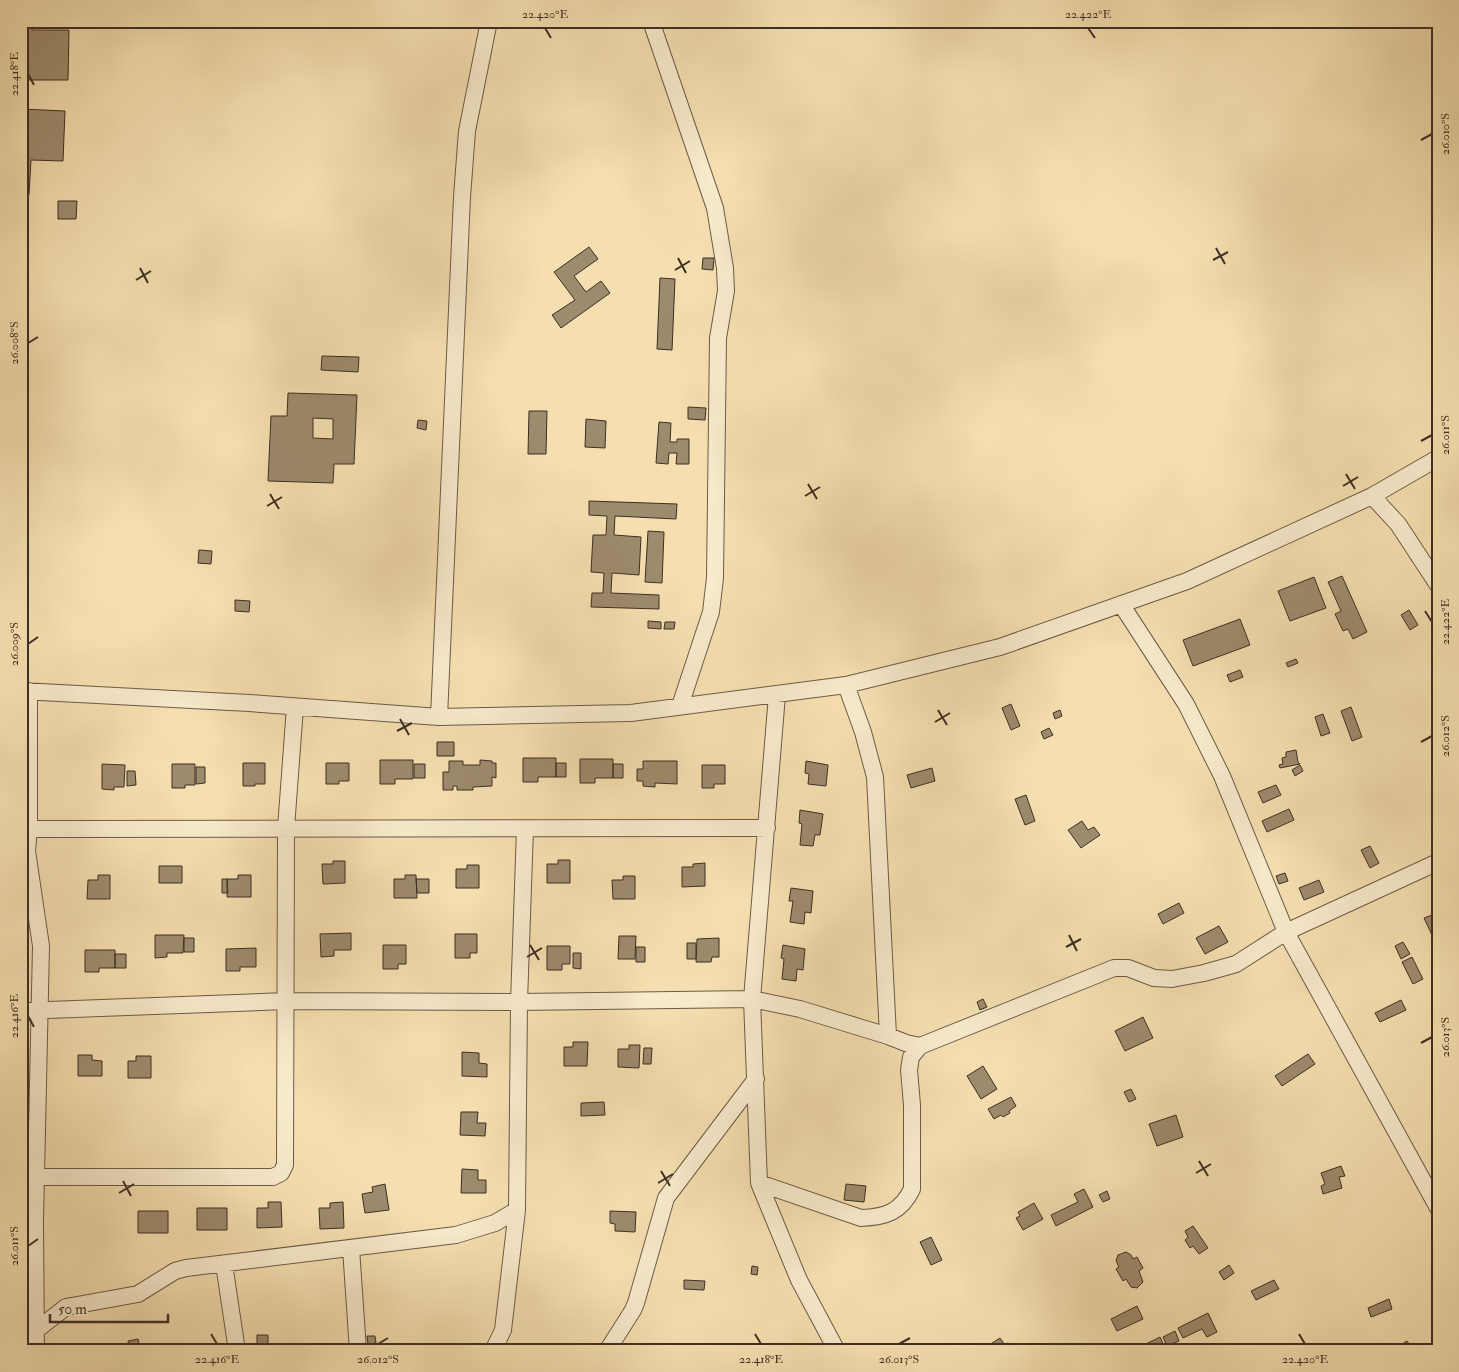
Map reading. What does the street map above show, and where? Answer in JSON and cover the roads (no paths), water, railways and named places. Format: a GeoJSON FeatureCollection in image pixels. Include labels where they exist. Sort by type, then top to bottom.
{"type":"FeatureCollection","features":[{"type":"Feature","properties":{"kind":"street"},"geometry":{"type":"LineString","coordinates":[[439,717],[462,197],[467,131],[489,21]]}},
{"type":"Feature","properties":{"kind":"street"},"geometry":{"type":"LineString","coordinates":[[651,21],[715,208],[725,268],[726,291],[718,338],[712,604],[680,706]]}},
{"type":"Feature","properties":{"kind":"street"},"geometry":{"type":"LineString","coordinates":[[36,1351],[28,1332],[35,1221],[29,1177],[40,1011],[41,946],[24,851],[29,829],[25,691],[249,703],[439,717],[631,712],[846,685],[1000,647],[1187,581],[1372,496],[1438,458]]}},
{"type":"Feature","properties":{"kind":"street"},"geometry":{"type":"LineString","coordinates":[[1372,496],[1398,524],[1438,585]]}},
{"type":"Feature","properties":{"kind":"street"},"geometry":{"type":"LineString","coordinates":[[1121,604],[1186,704],[1222,776],[1286,932],[1438,1208]]}},
{"type":"Feature","properties":{"kind":"street"},"geometry":{"type":"LineString","coordinates":[[846,685],[863,732],[875,777],[888,1036]]}},
{"type":"Feature","properties":{"kind":"street"},"geometry":{"type":"LineString","coordinates":[[777,695],[752,999],[759,1183],[799,1280],[837,1351]]}},
{"type":"Feature","properties":{"kind":"street"},"geometry":{"type":"LineString","coordinates":[[29,1177],[272,1177],[281,1173],[285,1165],[286,828],[295,707]]}},
{"type":"Feature","properties":{"kind":"street"},"geometry":{"type":"LineString","coordinates":[[29,829],[767,828]]}},
{"type":"Feature","properties":{"kind":"street"},"geometry":{"type":"LineString","coordinates":[[493,1351],[503,1330],[517,1210],[519,1002],[525,829]]}},
{"type":"Feature","properties":{"kind":"street"},"geometry":{"type":"LineString","coordinates":[[759,1183],[861,1218],[877,1217],[900,1208],[906,1202],[912,1189],[912,1105],[909,1070],[911,1057],[920,1046],[1114,968],[1128,968],[1154,978],[1172,979],[1236,964],[1286,932],[1438,862]]}},
{"type":"Feature","properties":{"kind":"street"},"geometry":{"type":"LineString","coordinates":[[21,1012],[286,1001],[519,1002],[752,999],[800,1009],[920,1046]]}},
{"type":"Feature","properties":{"kind":"street"},"geometry":{"type":"LineString","coordinates":[[607,1351],[633,1310],[666,1198],[756,1079]]}},
{"type":"Feature","properties":{"kind":"street"},"geometry":{"type":"LineString","coordinates":[[28,1332],[66,1307],[138,1294],[175,1271],[456,1235],[495,1223],[517,1210]]}},
{"type":"Feature","properties":{"kind":"street"},"geometry":{"type":"LineString","coordinates":[[351,1248],[358,1351]]}},
{"type":"Feature","properties":{"kind":"street"},"geometry":{"type":"LineString","coordinates":[[224,1264],[237,1351]]}}]}
